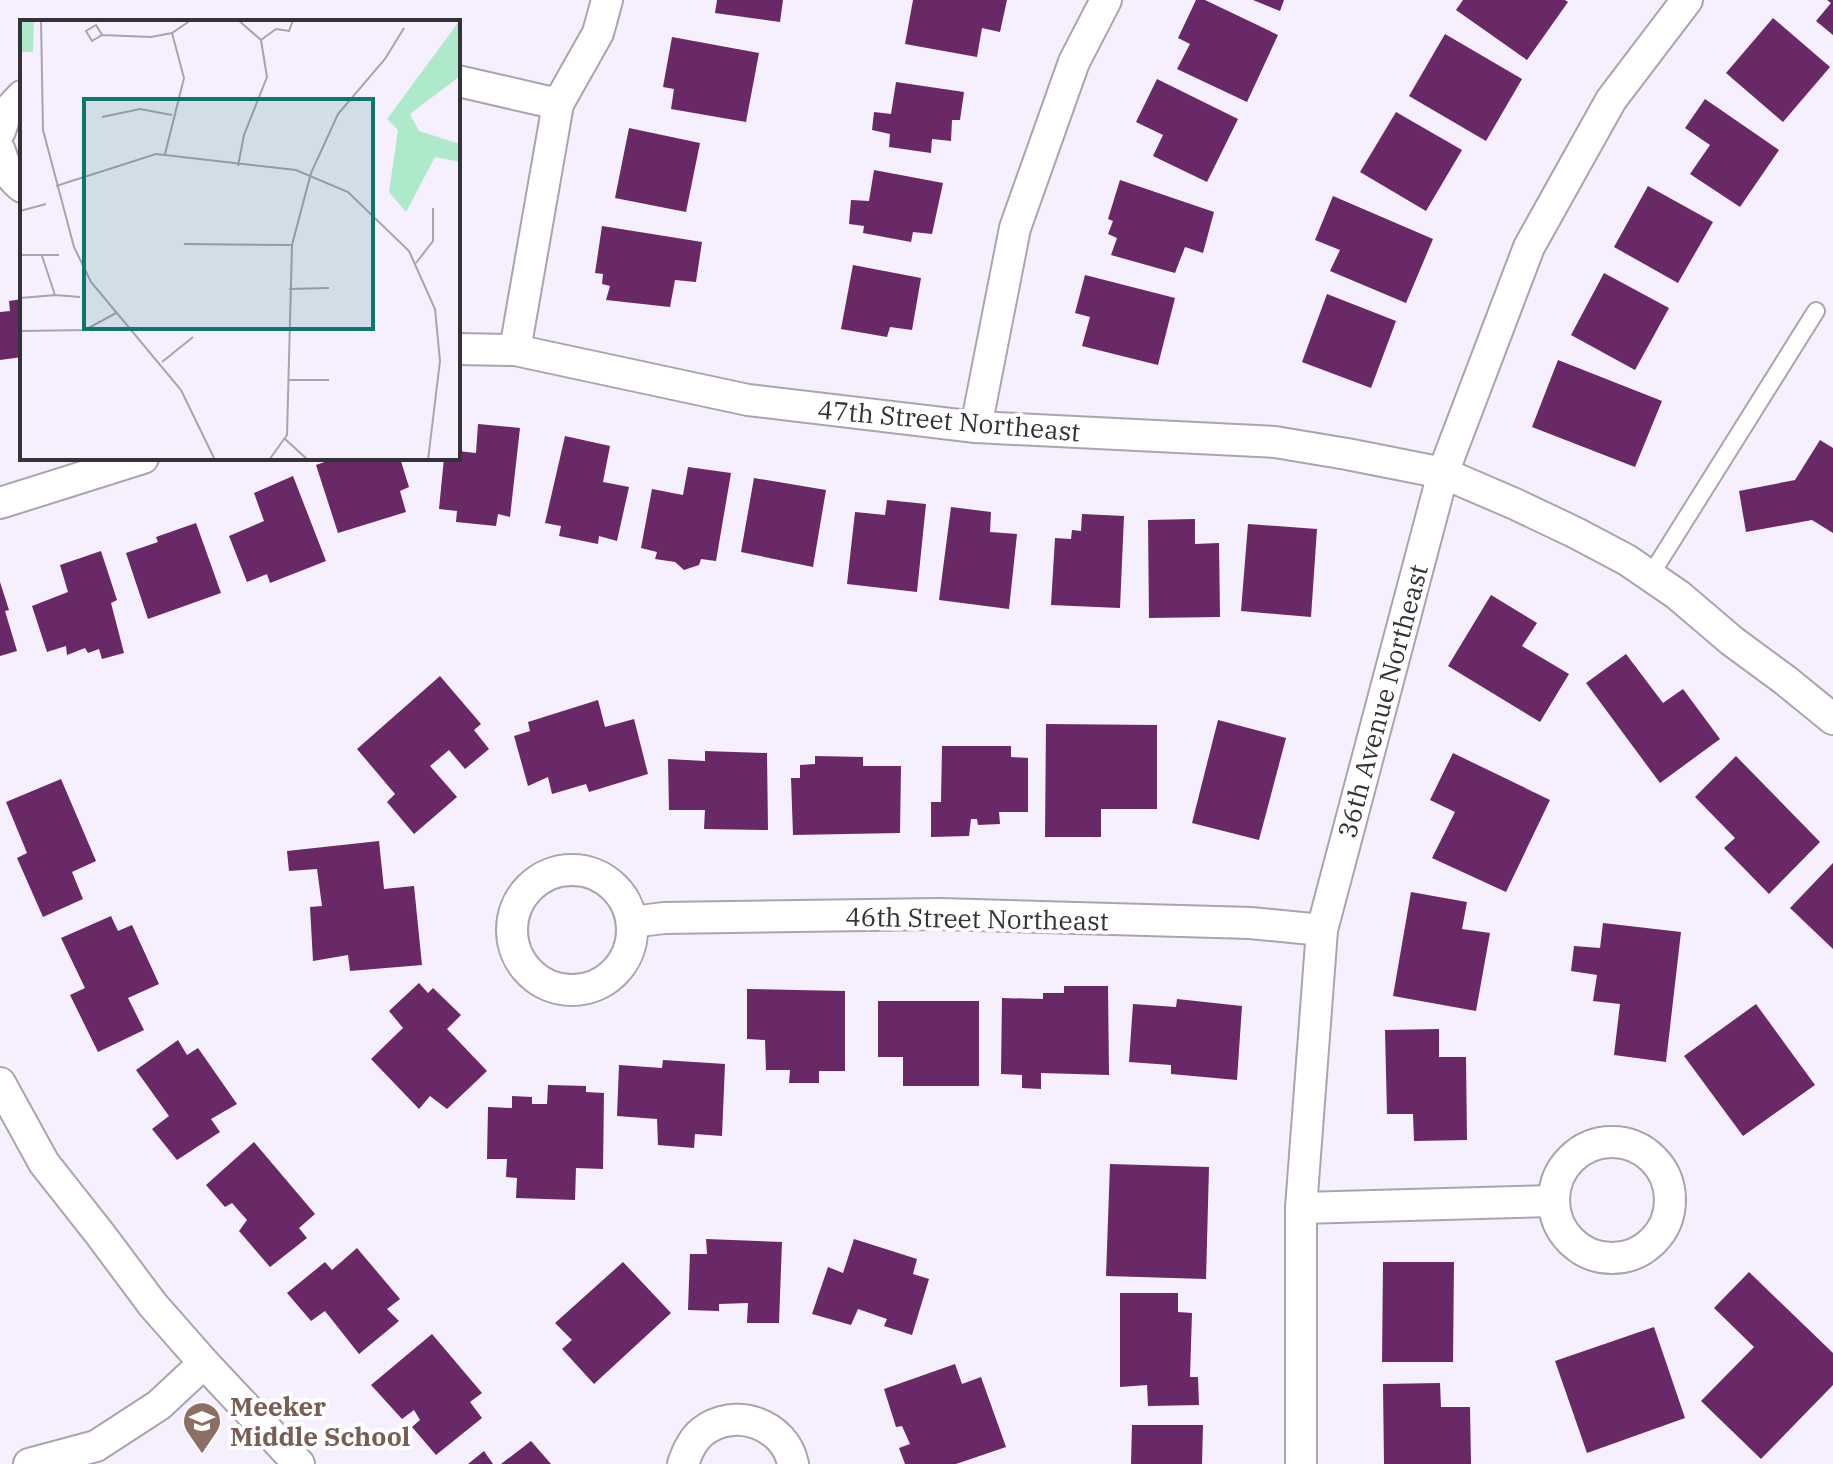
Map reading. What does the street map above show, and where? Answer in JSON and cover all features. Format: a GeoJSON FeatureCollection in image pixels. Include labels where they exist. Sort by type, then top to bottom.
{"type":"FeatureCollection","features":[{"type":"Feature","properties":{"kind":"street"},"geometry":{"type":"LineString","coordinates":[[515,350],[558,104],[598,33],[607,0]]}},
{"type":"Feature","properties":{"kind":"street"},"geometry":{"type":"LineString","coordinates":[[976,427],[1015,228],[1074,62],[1106,0]]}},
{"type":"Feature","properties":{"kind":"street","name":"36th Avenue Northeast"},"geometry":{"type":"LineString","coordinates":[[1301,1464],[1301,1208],[1322,930],[1443,473],[1529,247],[1611,100],[1687,0]]}},
{"type":"Feature","properties":{"kind":"street"},"geometry":{"type":"LineString","coordinates":[[460,81],[558,104]]}},
{"type":"Feature","properties":{"kind":"street"},"geometry":{"type":"LineString","coordinates":[[0,131],[6,113],[20,98]]}},
{"type":"Feature","properties":{"kind":"street"},"geometry":{"type":"LineString","coordinates":[[0,151],[4,166],[20,186]]}},
{"type":"Feature","properties":{"kind":"street","name":"47th Street Northeast"},"geometry":{"type":"LineString","coordinates":[[460,349],[515,350],[748,400],[976,427],[1275,442],[1443,473],[1515,504],[1627,560],[1678,595],[1833,719]]}},
{"type":"Feature","properties":{"kind":"street"},"geometry":{"type":"LineString","coordinates":[[0,503],[137,460]]}},
{"type":"Feature","properties":{"kind":"street"},"geometry":{"type":"LineString","coordinates":[[564,869],[583,870],[601,876],[616,888],[632,922],[631,941],[625,959],[613,974],[597,984],[579,989],[560,989],[542,983],[527,971],[516,955],[511,937],[512,918],[518,901],[530,886],[546,875],[564,869]]}},
{"type":"Feature","properties":{"kind":"street","name":"46th Street Northeast"},"geometry":{"type":"LineString","coordinates":[[632,922],[664,918],[939,914],[1250,923],[1322,930]]}},
{"type":"Feature","properties":{"kind":"street"},"geometry":{"type":"LineString","coordinates":[[0,1083],[44,1163],[153,1305],[299,1464]]}},
{"type":"Feature","properties":{"kind":"street"},"geometry":{"type":"LineString","coordinates":[[1301,1208],[1554,1201]]}},
{"type":"Feature","properties":{"kind":"street"},"geometry":{"type":"LineString","coordinates":[[29,1464],[96,1446],[159,1405],[204,1363]]}},
{"type":"Feature","properties":{"kind":"street"},"geometry":{"type":"LineString","coordinates":[[683,1464],[690,1446],[702,1432],[718,1423],[735,1420],[753,1421],[769,1428],[782,1440],[792,1456],[793,1464]]}},
{"type":"Feature","properties":{"kind":"lane"},"geometry":{"type":"LineString","coordinates":[[1650,576],[1816,311]]}},
{"type":"Feature","properties":{"kind":"building"},"geometry":{"type":"Polygon","coordinates":[[[717,0],[783,0],[780,22],[715,13],[717,0]]]}},
{"type":"Feature","properties":{"kind":"building"},"geometry":{"type":"Polygon","coordinates":[[[913,0],[1007,0],[1000,32],[982,28],[977,57],[905,44],[913,0]]]}},
{"type":"Feature","properties":{"kind":"building"},"geometry":{"type":"Polygon","coordinates":[[[1196,0],[1205,0],[1278,35],[1247,102],[1177,69],[1190,44],[1178,38],[1196,0]]]}},
{"type":"Feature","properties":{"kind":"building"},"geometry":{"type":"Polygon","coordinates":[[[1253,0],[1284,0],[1280,11],[1253,0]]]}},
{"type":"Feature","properties":{"kind":"building"},"geometry":{"type":"Polygon","coordinates":[[[1463,0],[1568,2],[1527,60],[1456,10],[1463,0]]]}},
{"type":"Feature","properties":{"kind":"building"},"geometry":{"type":"Polygon","coordinates":[[[1827,0],[1833,0],[1833,35],[1816,21],[1831,3],[1827,0]]]}},
{"type":"Feature","properties":{"kind":"building"},"geometry":{"type":"Polygon","coordinates":[[[1773,18],[1830,67],[1783,122],[1726,73],[1773,18]]]}},
{"type":"Feature","properties":{"kind":"building"},"geometry":{"type":"Polygon","coordinates":[[[1445,34],[1522,79],[1486,141],[1409,96],[1445,34]]]}},
{"type":"Feature","properties":{"kind":"building"},"geometry":{"type":"Polygon","coordinates":[[[672,37],[759,53],[746,122],[671,109],[674,89],[663,87],[672,37]]]}},
{"type":"Feature","properties":{"kind":"building"},"geometry":{"type":"Polygon","coordinates":[[[1157,79],[1238,119],[1207,182],[1153,156],[1163,135],[1136,122],[1157,79]]]}},
{"type":"Feature","properties":{"kind":"building"},"geometry":{"type":"Polygon","coordinates":[[[896,82],[964,92],[960,120],[952,120],[951,141],[932,139],[931,153],[889,147],[890,134],[872,130],[874,112],[891,114],[896,82]]]}},
{"type":"Feature","properties":{"kind":"building"},"geometry":{"type":"Polygon","coordinates":[[[1705,99],[1779,150],[1740,207],[1690,174],[1710,145],[1685,128],[1705,99]]]}},
{"type":"Feature","properties":{"kind":"building"},"geometry":{"type":"Polygon","coordinates":[[[1396,112],[1462,150],[1426,211],[1360,172],[1396,112]]]}},
{"type":"Feature","properties":{"kind":"building"},"geometry":{"type":"Polygon","coordinates":[[[629,128],[700,143],[686,212],[615,198],[629,128]]]}},
{"type":"Feature","properties":{"kind":"building"},"geometry":{"type":"Polygon","coordinates":[[[874,170],[943,183],[932,234],[913,232],[911,242],[863,233],[864,226],[849,224],[851,200],[869,201],[874,170]]]}},
{"type":"Feature","properties":{"kind":"building"},"geometry":{"type":"Polygon","coordinates":[[[1120,180],[1214,212],[1203,253],[1185,247],[1175,273],[1111,255],[1117,238],[1108,234],[1113,221],[1108,219],[1120,180]]]}},
{"type":"Feature","properties":{"kind":"building"},"geometry":{"type":"Polygon","coordinates":[[[1648,186],[1713,222],[1678,283],[1614,247],[1648,186]]]}},
{"type":"Feature","properties":{"kind":"building"},"geometry":{"type":"Polygon","coordinates":[[[1333,196],[1433,239],[1406,303],[1330,271],[1340,250],[1315,240],[1333,196]]]}},
{"type":"Feature","properties":{"kind":"building"},"geometry":{"type":"Polygon","coordinates":[[[602,226],[702,242],[696,282],[675,280],[670,307],[606,300],[610,286],[602,284],[603,274],[595,273],[602,226]]]}},
{"type":"Feature","properties":{"kind":"building"},"geometry":{"type":"Polygon","coordinates":[[[853,265],[921,278],[912,330],[890,327],[887,337],[841,329],[853,265]]]}},
{"type":"Feature","properties":{"kind":"building"},"geometry":{"type":"Polygon","coordinates":[[[1604,273],[1669,308],[1635,370],[1571,335],[1604,273]]]}},
{"type":"Feature","properties":{"kind":"building"},"geometry":{"type":"Polygon","coordinates":[[[1085,275],[1175,298],[1158,365],[1082,346],[1090,317],[1075,313],[1085,275]]]}},
{"type":"Feature","properties":{"kind":"building"},"geometry":{"type":"Polygon","coordinates":[[[1327,294],[1396,321],[1371,388],[1302,362],[1327,294]]]}},
{"type":"Feature","properties":{"kind":"building"},"geometry":{"type":"Polygon","coordinates":[[[20,299],[20,357],[0,360],[0,312],[10,311],[9,301],[20,299]]]}},
{"type":"Feature","properties":{"kind":"building"},"geometry":{"type":"Polygon","coordinates":[[[1558,360],[1662,401],[1635,467],[1532,427],[1558,360]]]}},
{"type":"Feature","properties":{"kind":"building"},"geometry":{"type":"Polygon","coordinates":[[[478,424],[520,428],[510,517],[498,514],[496,526],[456,522],[457,511],[439,509],[444,460],[460,460],[460,451],[476,453],[478,424]]]}},
{"type":"Feature","properties":{"kind":"building"},"geometry":{"type":"Polygon","coordinates":[[[565,436],[610,446],[603,482],[629,487],[617,541],[599,536],[598,544],[559,536],[561,526],[545,523],[565,436]]]}},
{"type":"Feature","properties":{"kind":"building"},"geometry":{"type":"Polygon","coordinates":[[[1820,440],[1833,448],[1833,533],[1812,520],[1746,532],[1739,491],[1795,480],[1820,440]]]}},
{"type":"Feature","properties":{"kind":"building"},"geometry":{"type":"Polygon","coordinates":[[[330,460],[401,460],[409,487],[400,491],[406,512],[338,533],[316,465],[330,460]]]}},
{"type":"Feature","properties":{"kind":"building"},"geometry":{"type":"Polygon","coordinates":[[[688,467],[731,473],[716,561],[701,559],[699,565],[684,570],[675,562],[655,559],[657,552],[641,548],[652,489],[683,495],[688,467]]]}},
{"type":"Feature","properties":{"kind":"building"},"geometry":{"type":"Polygon","coordinates":[[[293,476],[326,561],[270,583],[267,574],[247,582],[229,536],[264,521],[254,493],[293,476]]]}},
{"type":"Feature","properties":{"kind":"building"},"geometry":{"type":"Polygon","coordinates":[[[754,478],[826,490],[813,567],[741,552],[754,478]]]}},
{"type":"Feature","properties":{"kind":"building"},"geometry":{"type":"Polygon","coordinates":[[[887,500],[926,504],[917,592],[847,584],[855,512],[885,515],[887,500]]]}},
{"type":"Feature","properties":{"kind":"building"},"geometry":{"type":"Polygon","coordinates":[[[951,507],[991,512],[990,532],[1017,534],[1009,609],[939,600],[951,507]]]}},
{"type":"Feature","properties":{"kind":"building"},"geometry":{"type":"Polygon","coordinates":[[[1082,514],[1124,516],[1120,608],[1051,605],[1055,538],[1071,539],[1072,530],[1081,531],[1082,514]]]}},
{"type":"Feature","properties":{"kind":"building"},"geometry":{"type":"Polygon","coordinates":[[[1195,519],[1195,544],[1219,543],[1220,617],[1149,618],[1148,520],[1195,519]]]}},
{"type":"Feature","properties":{"kind":"building"},"geometry":{"type":"Polygon","coordinates":[[[196,523],[221,593],[148,619],[126,553],[158,542],[156,537],[196,523]]]}},
{"type":"Feature","properties":{"kind":"building"},"geometry":{"type":"Polygon","coordinates":[[[1248,524],[1317,529],[1311,617],[1241,611],[1248,524]]]}},
{"type":"Feature","properties":{"kind":"building"},"geometry":{"type":"Polygon","coordinates":[[[101,551],[117,600],[111,603],[124,653],[102,659],[99,649],[88,653],[85,648],[67,655],[66,646],[47,652],[32,606],[68,592],[60,565],[101,551]]]}},
{"type":"Feature","properties":{"kind":"building"},"geometry":{"type":"Polygon","coordinates":[[[0,582],[17,651],[0,656],[0,582]]]}},
{"type":"Feature","properties":{"kind":"building"},"geometry":{"type":"Polygon","coordinates":[[[1491,595],[1537,623],[1522,646],[1569,674],[1540,722],[1448,666],[1491,595]]]}},
{"type":"Feature","properties":{"kind":"building"},"geometry":{"type":"Polygon","coordinates":[[[1626,654],[1663,703],[1683,689],[1720,739],[1660,783],[1586,683],[1626,654]]]}},
{"type":"Feature","properties":{"kind":"building"},"geometry":{"type":"Polygon","coordinates":[[[440,676],[481,724],[474,730],[489,749],[465,769],[449,750],[430,766],[457,797],[414,834],[387,802],[395,794],[357,749],[440,676]]]}},
{"type":"Feature","properties":{"kind":"building"},"geometry":{"type":"Polygon","coordinates":[[[598,700],[605,727],[634,719],[648,774],[589,792],[586,784],[552,794],[548,777],[528,786],[514,736],[530,731],[528,722],[598,700]]]}},
{"type":"Feature","properties":{"kind":"building"},"geometry":{"type":"Polygon","coordinates":[[[1218,720],[1286,738],[1259,840],[1192,823],[1218,720]]]}},
{"type":"Feature","properties":{"kind":"building"},"geometry":{"type":"Polygon","coordinates":[[[1046,724],[1157,725],[1157,809],[1101,809],[1101,837],[1045,837],[1046,724]]]}},
{"type":"Feature","properties":{"kind":"building"},"geometry":{"type":"Polygon","coordinates":[[[942,746],[1011,746],[1011,757],[1028,758],[1028,812],[999,812],[1000,824],[978,825],[977,819],[971,819],[969,836],[931,837],[931,802],[941,802],[942,746]]]}},
{"type":"Feature","properties":{"kind":"building"},"geometry":{"type":"Polygon","coordinates":[[[705,751],[767,753],[768,830],[704,829],[705,810],[669,810],[668,759],[705,761],[705,751]]]}},
{"type":"Feature","properties":{"kind":"building"},"geometry":{"type":"Polygon","coordinates":[[[1453,753],[1550,800],[1506,892],[1432,858],[1455,812],[1430,800],[1453,753]]]}},
{"type":"Feature","properties":{"kind":"building"},"geometry":{"type":"Polygon","coordinates":[[[815,756],[863,757],[863,766],[901,766],[900,833],[793,835],[791,778],[800,778],[800,765],[815,764],[815,756]]]}},
{"type":"Feature","properties":{"kind":"building"},"geometry":{"type":"Polygon","coordinates":[[[1736,756],[1820,842],[1769,894],[1724,848],[1735,838],[1695,797],[1736,756]]]}},
{"type":"Feature","properties":{"kind":"building"},"geometry":{"type":"Polygon","coordinates":[[[61,779],[96,861],[72,872],[83,899],[43,917],[17,858],[27,853],[6,802],[61,779]]]}},
{"type":"Feature","properties":{"kind":"building"},"geometry":{"type":"Polygon","coordinates":[[[379,841],[384,889],[414,886],[422,965],[350,971],[348,955],[313,961],[310,907],[322,906],[317,869],[289,871],[287,851],[379,841]]]}},
{"type":"Feature","properties":{"kind":"building"},"geometry":{"type":"Polygon","coordinates":[[[1833,863],[1833,949],[1790,908],[1833,863]]]}},
{"type":"Feature","properties":{"kind":"building"},"geometry":{"type":"Polygon","coordinates":[[[1411,892],[1467,902],[1462,929],[1490,933],[1476,1011],[1393,996],[1411,892]]]}},
{"type":"Feature","properties":{"kind":"building"},"geometry":{"type":"Polygon","coordinates":[[[111,916],[118,931],[132,925],[159,984],[128,998],[144,1030],[98,1052],[70,995],[85,988],[61,938],[111,916]]]}},
{"type":"Feature","properties":{"kind":"building"},"geometry":{"type":"Polygon","coordinates":[[[1603,923],[1681,932],[1666,1062],[1614,1055],[1620,1004],[1593,1001],[1597,975],[1571,971],[1574,946],[1600,948],[1603,923]]]}},
{"type":"Feature","properties":{"kind":"building"},"geometry":{"type":"Polygon","coordinates":[[[419,983],[428,993],[433,988],[461,1015],[447,1029],[487,1071],[447,1109],[430,1096],[419,1109],[371,1059],[403,1028],[389,1011],[419,983]]]}},
{"type":"Feature","properties":{"kind":"building"},"geometry":{"type":"Polygon","coordinates":[[[1064,986],[1108,986],[1109,1075],[1041,1073],[1041,1089],[1022,1088],[1022,1075],[1001,1074],[1002,998],[1043,999],[1043,993],[1064,993],[1064,986]]]}},
{"type":"Feature","properties":{"kind":"building"},"geometry":{"type":"Polygon","coordinates":[[[747,989],[845,991],[845,1071],[819,1071],[819,1083],[789,1083],[790,1070],[766,1070],[765,1040],[747,1039],[747,989]]]}},
{"type":"Feature","properties":{"kind":"building"},"geometry":{"type":"Polygon","coordinates":[[[1177,999],[1242,1006],[1237,1080],[1171,1074],[1171,1065],[1129,1062],[1133,1004],[1176,1007],[1177,999]]]}},
{"type":"Feature","properties":{"kind":"building"},"geometry":{"type":"Polygon","coordinates":[[[878,1001],[979,1001],[979,1086],[903,1086],[903,1057],[878,1057],[878,1001]]]}},
{"type":"Feature","properties":{"kind":"building"},"geometry":{"type":"Polygon","coordinates":[[[1756,1004],[1815,1085],[1743,1136],[1684,1056],[1756,1004]]]}},
{"type":"Feature","properties":{"kind":"building"},"geometry":{"type":"Polygon","coordinates":[[[1439,1029],[1439,1057],[1466,1057],[1467,1140],[1414,1141],[1413,1114],[1387,1114],[1385,1030],[1439,1029]]]}},
{"type":"Feature","properties":{"kind":"building"},"geometry":{"type":"Polygon","coordinates":[[[178,1040],[187,1055],[198,1048],[237,1104],[211,1119],[220,1132],[177,1160],[152,1129],[169,1116],[136,1070],[178,1040]]]}},
{"type":"Feature","properties":{"kind":"building"},"geometry":{"type":"Polygon","coordinates":[[[663,1060],[725,1064],[722,1136],[695,1134],[694,1148],[658,1145],[657,1119],[617,1116],[619,1065],[662,1068],[663,1060]]]}},
{"type":"Feature","properties":{"kind":"building"},"geometry":{"type":"Polygon","coordinates":[[[548,1085],[586,1086],[586,1092],[604,1093],[603,1169],[576,1168],[575,1200],[516,1198],[517,1178],[506,1177],[507,1159],[487,1159],[488,1107],[512,1108],[512,1096],[532,1097],[532,1104],[547,1104],[548,1085]]]}},
{"type":"Feature","properties":{"kind":"building"},"geometry":{"type":"Polygon","coordinates":[[[254,1142],[315,1214],[299,1228],[307,1238],[270,1267],[239,1231],[247,1220],[232,1203],[225,1207],[206,1185],[254,1142]]]}},
{"type":"Feature","properties":{"kind":"building"},"geometry":{"type":"Polygon","coordinates":[[[1110,1164],[1209,1167],[1206,1279],[1106,1276],[1110,1164]]]}},
{"type":"Feature","properties":{"kind":"building"},"geometry":{"type":"Polygon","coordinates":[[[706,1239],[782,1242],[779,1323],[747,1323],[748,1303],[719,1304],[719,1311],[688,1310],[690,1254],[707,1254],[706,1239]]]}},
{"type":"Feature","properties":{"kind":"building"},"geometry":{"type":"Polygon","coordinates":[[[854,1239],[917,1259],[913,1274],[929,1279],[912,1335],[884,1326],[887,1319],[858,1309],[851,1325],[812,1314],[828,1267],[843,1273],[854,1239]]]}},
{"type":"Feature","properties":{"kind":"building"},"geometry":{"type":"Polygon","coordinates":[[[357,1248],[400,1299],[387,1309],[399,1321],[359,1354],[325,1311],[311,1321],[287,1293],[325,1262],[332,1270],[357,1248]]]}},
{"type":"Feature","properties":{"kind":"building"},"geometry":{"type":"Polygon","coordinates":[[[623,1262],[671,1313],[594,1384],[562,1349],[572,1340],[555,1323],[623,1262]]]}},
{"type":"Feature","properties":{"kind":"building"},"geometry":{"type":"Polygon","coordinates":[[[1383,1262],[1454,1262],[1453,1362],[1382,1362],[1383,1262]]]}},
{"type":"Feature","properties":{"kind":"building"},"geometry":{"type":"Polygon","coordinates":[[[1749,1272],[1833,1353],[1833,1385],[1761,1459],[1701,1401],[1754,1347],[1714,1308],[1749,1272]]]}},
{"type":"Feature","properties":{"kind":"building"},"geometry":{"type":"Polygon","coordinates":[[[1120,1293],[1178,1293],[1178,1312],[1192,1313],[1190,1377],[1198,1377],[1199,1405],[1148,1406],[1147,1385],[1120,1387],[1120,1293]]]}},
{"type":"Feature","properties":{"kind":"building"},"geometry":{"type":"Polygon","coordinates":[[[1654,1327],[1685,1418],[1587,1453],[1555,1361],[1654,1327]]]}},
{"type":"Feature","properties":{"kind":"building"},"geometry":{"type":"Polygon","coordinates":[[[432,1334],[482,1393],[470,1402],[482,1418],[436,1455],[412,1427],[420,1420],[414,1410],[402,1419],[371,1385],[432,1334]]]}},
{"type":"Feature","properties":{"kind":"building"},"geometry":{"type":"Polygon","coordinates":[[[955,1364],[962,1384],[981,1377],[1006,1447],[956,1464],[905,1464],[899,1448],[910,1444],[902,1426],[896,1427],[884,1389],[955,1364]]]}},
{"type":"Feature","properties":{"kind":"building"},"geometry":{"type":"Polygon","coordinates":[[[1440,1383],[1441,1407],[1470,1407],[1471,1464],[1384,1464],[1383,1384],[1440,1383]]]}},
{"type":"Feature","properties":{"kind":"building"},"geometry":{"type":"Polygon","coordinates":[[[1132,1425],[1203,1425],[1202,1464],[1131,1464],[1132,1425]]]}},
{"type":"Feature","properties":{"kind":"building"},"geometry":{"type":"Polygon","coordinates":[[[531,1441],[551,1464],[501,1464],[531,1441]]]}},
{"type":"Feature","properties":{"kind":"building"},"geometry":{"type":"Polygon","coordinates":[[[484,1451],[493,1464],[468,1464],[484,1451]]]}},
{"type":"Feature","properties":{"kind":"place","name":"Meeker Middle School"},"geometry":{"type":"Point","coordinates":[202,1455]}}]}
